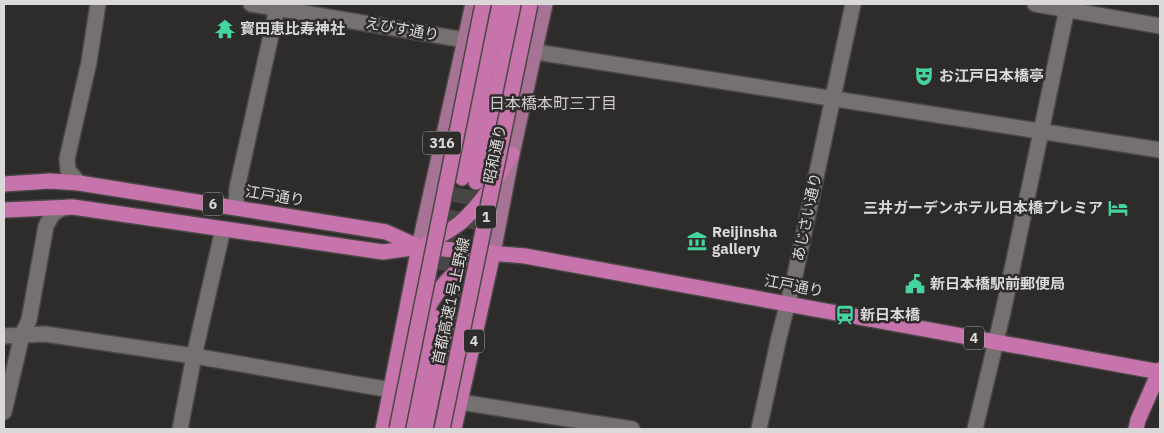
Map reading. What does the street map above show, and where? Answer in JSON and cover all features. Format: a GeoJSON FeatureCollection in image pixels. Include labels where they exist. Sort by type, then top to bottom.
{"type":"FeatureCollection","features":[{"type":"Feature","properties":{"kind":"highway","name":"首都高速1号上野線"},"geometry":{"type":"LineString","coordinates":[[396,429],[483,4]]}},
{"type":"Feature","properties":{"kind":"highway"},"geometry":{"type":"LineString","coordinates":[[500,4],[469,180],[515,4]]}},
{"type":"Feature","properties":{"kind":"highway","name":"首都高速1号上野線"},"geometry":{"type":"LineString","coordinates":[[442,429],[530,4]]}},
{"type":"Feature","properties":{"kind":"highway"},"geometry":{"type":"LineString","coordinates":[[383,429],[419,247],[446,233],[461,222],[489,191],[512,154]]}},
{"type":"Feature","properties":{"kind":"highway","name":"江戸通り"},"geometry":{"type":"LineString","coordinates":[[4,184],[50,181],[79,183],[386,232],[419,247]]}},
{"type":"Feature","properties":{"kind":"highway","name":"江戸通り"},"geometry":{"type":"LineString","coordinates":[[4,210],[73,206],[383,252],[419,247],[525,256],[1160,371]]}},
{"type":"Feature","properties":{"kind":"highway"},"geometry":{"type":"LineString","coordinates":[[395,371],[420,320],[448,279],[470,261],[494,253]]}},
{"type":"Feature","properties":{"kind":"highway","name":"昭和通り"},"geometry":{"type":"LineString","coordinates":[[454,429],[494,253]]}},
{"type":"Feature","properties":{"kind":"highway"},"geometry":{"type":"LineString","coordinates":[[410,429],[441,317],[425,429]]}},
{"type":"Feature","properties":{"kind":"highway"},"geometry":{"type":"LineString","coordinates":[[1160,371],[1160,378]]}},
{"type":"Feature","properties":{"kind":"highway"},"geometry":{"type":"LineString","coordinates":[[1136,429],[1138,420],[1160,371]]}},
{"type":"Feature","properties":{"kind":"main road","name":"316"},"geometry":{"type":"LineString","coordinates":[[419,247],[473,4]]}},
{"type":"Feature","properties":{"kind":"main road","name":"昭和通り"},"geometry":{"type":"LineString","coordinates":[[494,253],[512,154],[536,52],[545,4]]}},
{"type":"Feature","properties":{"kind":"street"},"geometry":{"type":"LineString","coordinates":[[79,183],[68,170],[67,159],[88,62],[98,4]]}},
{"type":"Feature","properties":{"kind":"street","name":"えびす通り"},"geometry":{"type":"LineString","coordinates":[[251,4],[278,6],[465,40]]}},
{"type":"Feature","properties":{"kind":"street","name":"あじさい通り"},"geometry":{"type":"LineString","coordinates":[[759,429],[853,4]]}},
{"type":"Feature","properties":{"kind":"street"},"geometry":{"type":"LineString","coordinates":[[1035,4],[1067,6],[1160,26]]}},
{"type":"Feature","properties":{"kind":"street"},"geometry":{"type":"LineString","coordinates":[[236,208],[237,188],[278,6]]}},
{"type":"Feature","properties":{"kind":"street"},"geometry":{"type":"LineString","coordinates":[[974,429],[995,342],[1067,6]]}},
{"type":"Feature","properties":{"kind":"street"},"geometry":{"type":"LineString","coordinates":[[536,52],[1160,150]]}},
{"type":"Feature","properties":{"kind":"street"},"geometry":{"type":"LineString","coordinates":[[4,412],[22,335],[29,320],[46,226],[51,215],[60,209],[73,206]]}},
{"type":"Feature","properties":{"kind":"street"},"geometry":{"type":"LineString","coordinates":[[180,429],[194,356],[223,229]]}},
{"type":"Feature","properties":{"kind":"street"},"geometry":{"type":"LineString","coordinates":[[4,336],[45,334],[194,356],[391,390]]}},
{"type":"Feature","properties":{"kind":"street"},"geometry":{"type":"LineString","coordinates":[[460,402],[632,429]]}},
{"type":"Feature","properties":{"kind":"tunnel"},"geometry":{"type":"LineString","coordinates":[[439,293],[462,178]]}},
{"type":"Feature","properties":{"kind":"tunnel"},"geometry":{"type":"LineString","coordinates":[[448,318],[476,182]]}},
{"type":"Feature","properties":{"kind":"place","name":"寳田恵比寿神社"},"geometry":{"type":"Point","coordinates":[225,29]}},
{"type":"Feature","properties":{"kind":"place","name":"お江戸日本橋亭"},"geometry":{"type":"Point","coordinates":[924,76]}},
{"type":"Feature","properties":{"kind":"place","name":"三井ガーデンホテル日本橋プレミア"},"geometry":{"type":"Point","coordinates":[1118,208]}},
{"type":"Feature","properties":{"kind":"place","name":"Reijinsha gallery"},"geometry":{"type":"Point","coordinates":[697,241]}},
{"type":"Feature","properties":{"kind":"place","name":"新日本橋駅前郵便局"},"geometry":{"type":"Point","coordinates":[915,284]}},
{"type":"Feature","properties":{"kind":"place","name":"新日本橋"},"geometry":{"type":"Point","coordinates":[845,315]}},
{"type":"Feature","properties":{"kind":"district","name":"日本橋本町三丁目"},"geometry":{"type":"Point","coordinates":[553,103]}}]}
